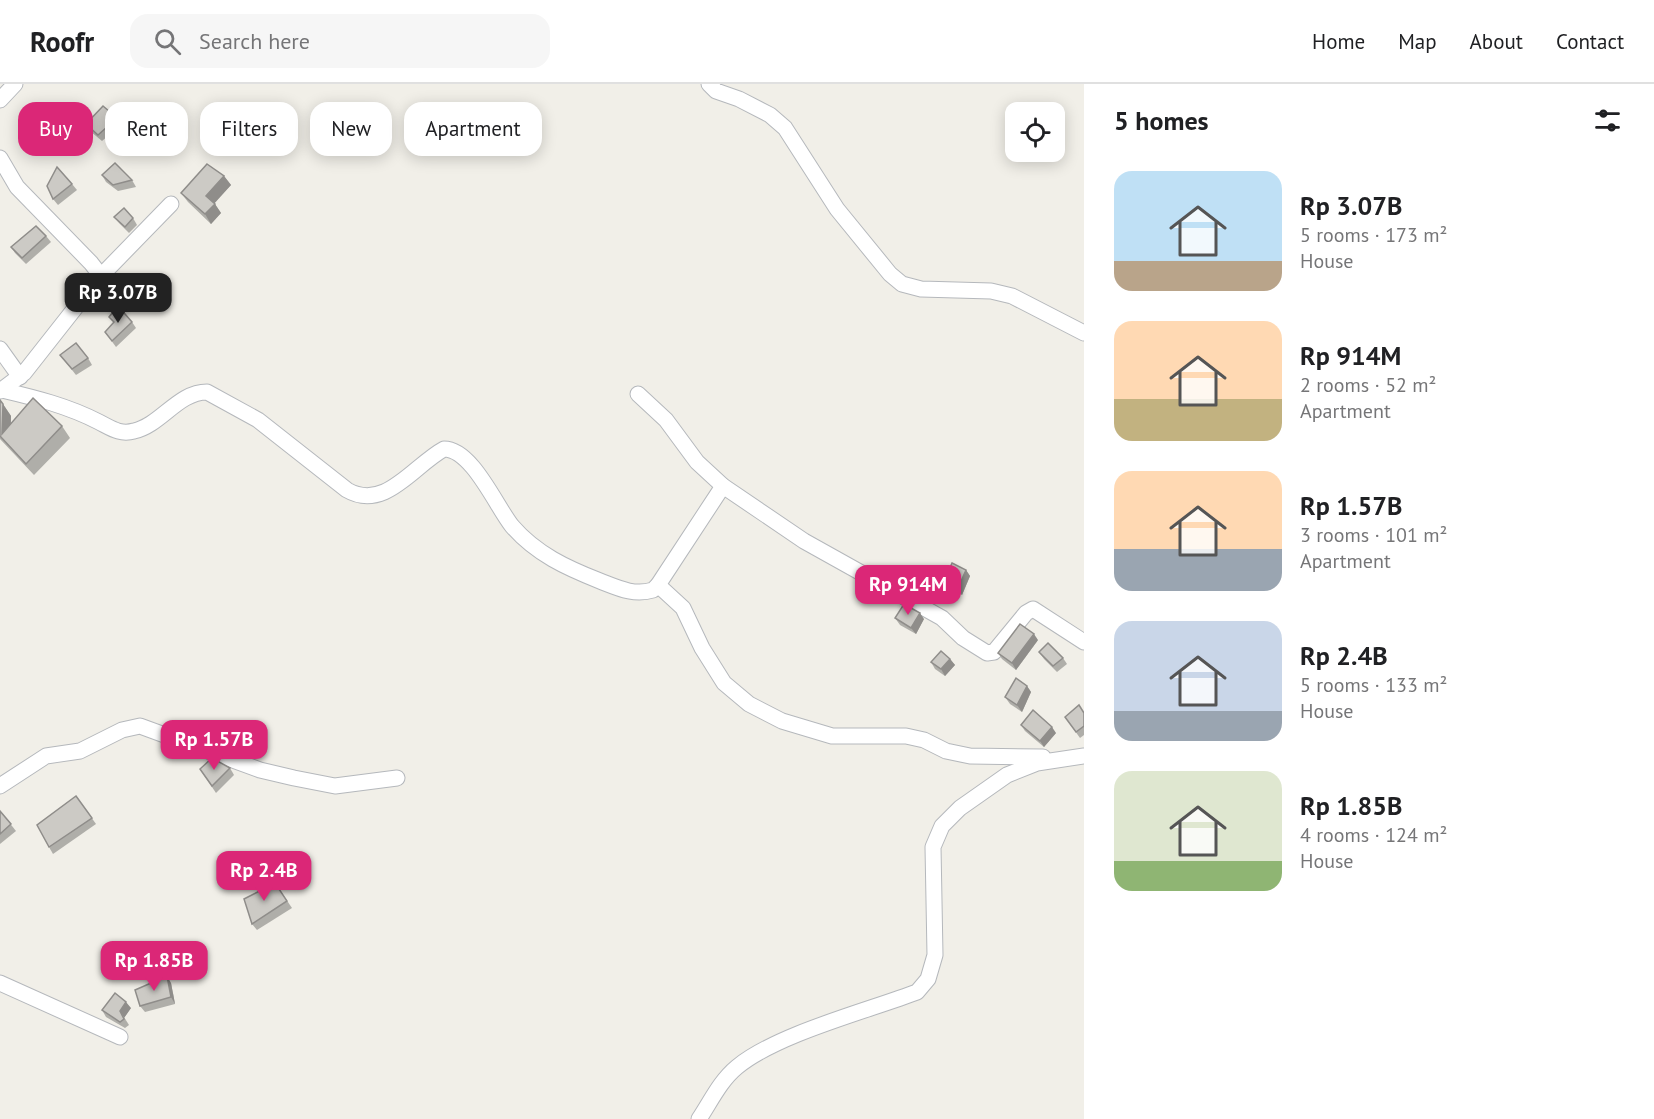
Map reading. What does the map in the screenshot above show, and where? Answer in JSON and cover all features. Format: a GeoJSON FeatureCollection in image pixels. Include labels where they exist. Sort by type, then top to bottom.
{"type":"FeatureCollection","features":[{"type":"Feature","properties":{"kind":"street"},"geometry":{"type":"LineString","coordinates":[[0,100],[15,84]]}},
{"type":"Feature","properties":{"kind":"street"},"geometry":{"type":"LineString","coordinates":[[709,84],[716,91],[739,99],[770,115],[785,128],[837,209],[890,274],[902,284],[921,289],[991,291],[1012,296],[1084,333]]}},
{"type":"Feature","properties":{"kind":"street"},"geometry":{"type":"LineString","coordinates":[[0,159],[17,187],[91,263],[98,272],[98,279]]}},
{"type":"Feature","properties":{"kind":"street"},"geometry":{"type":"LineString","coordinates":[[1,390],[20,377],[98,279],[171,204]]}},
{"type":"Feature","properties":{"kind":"street"},"geometry":{"type":"LineString","coordinates":[[0,349],[20,377]]}},
{"type":"Feature","properties":{"kind":"street"},"geometry":{"type":"LineString","coordinates":[[1,390],[66,406],[116,431],[128,432],[144,428],[164,412],[198,393],[207,392],[258,420],[347,490],[362,497],[376,496],[413,474],[444,449],[455,451],[473,468],[514,528],[554,561],[582,576],[635,592],[653,590],[658,585],[723,486]]}},
{"type":"Feature","properties":{"kind":"street"},"geometry":{"type":"LineString","coordinates":[[638,394],[666,420],[697,462],[723,486],[804,541],[942,618],[963,638],[987,653],[994,652],[1026,613],[1033,609],[1084,642]]}},
{"type":"Feature","properties":{"kind":"street"},"geometry":{"type":"LineString","coordinates":[[658,585],[683,608],[702,648],[724,683],[750,704],[782,721],[832,736],[906,736],[924,740],[946,751],[970,756],[1059,759]]}},
{"type":"Feature","properties":{"kind":"street"},"geometry":{"type":"LineString","coordinates":[[0,786],[46,756],[81,751],[122,730],[140,726],[260,770],[294,778],[335,786],[396,778]]}},
{"type":"Feature","properties":{"kind":"street"},"geometry":{"type":"LineString","coordinates":[[699,1119],[725,1080],[737,1067],[761,1051],[917,992],[928,979],[935,955],[933,847],[942,826],[960,808],[1007,775],[1037,763],[1084,756]]}},
{"type":"Feature","properties":{"kind":"street"},"geometry":{"type":"LineString","coordinates":[[0,983],[120,1037]]}},
{"type":"Feature","properties":{"kind":"building"},"geometry":{"type":"Polygon","coordinates":[[[103,106],[105,108],[105,129],[98,135],[93,130],[93,117],[103,106]]]}},
{"type":"Feature","properties":{"kind":"building"},"geometry":{"type":"Polygon","coordinates":[[[115,163],[132,180],[113,185],[102,175],[115,163]]]}},
{"type":"Feature","properties":{"kind":"building"},"geometry":{"type":"Polygon","coordinates":[[[207,164],[224,176],[206,196],[215,204],[205,214],[181,193],[207,164]]]}},
{"type":"Feature","properties":{"kind":"building"},"geometry":{"type":"Polygon","coordinates":[[[57,167],[72,184],[53,199],[47,186],[57,167]]]}},
{"type":"Feature","properties":{"kind":"building"},"geometry":{"type":"Polygon","coordinates":[[[124,208],[133,218],[125,227],[114,217],[124,208]]]}},
{"type":"Feature","properties":{"kind":"building"},"geometry":{"type":"Polygon","coordinates":[[[36,226],[46,236],[22,258],[11,247],[36,226]]]}},
{"type":"Feature","properties":{"kind":"building"},"geometry":{"type":"Polygon","coordinates":[[[118,306],[132,322],[112,341],[105,332],[114,322],[109,317],[118,306]]]}},
{"type":"Feature","properties":{"kind":"building"},"geometry":{"type":"Polygon","coordinates":[[[76,343],[88,358],[72,369],[60,355],[76,343]]]}},
{"type":"Feature","properties":{"kind":"building"},"geometry":{"type":"Polygon","coordinates":[[[33,398],[62,426],[26,464],[0,436],[0,400],[3,404],[2,434],[33,398]]]}},
{"type":"Feature","properties":{"kind":"building"},"geometry":{"type":"Polygon","coordinates":[[[952,563],[966,570],[958,588],[944,582],[952,563]]]}},
{"type":"Feature","properties":{"kind":"building"},"geometry":{"type":"Polygon","coordinates":[[[904,604],[920,613],[911,628],[895,618],[904,604]]]}},
{"type":"Feature","properties":{"kind":"building"},"geometry":{"type":"Polygon","coordinates":[[[1020,624],[1034,634],[1012,663],[998,653],[1020,624]]]}},
{"type":"Feature","properties":{"kind":"building"},"geometry":{"type":"Polygon","coordinates":[[[1048,643],[1063,658],[1053,666],[1039,652],[1048,643]]]}},
{"type":"Feature","properties":{"kind":"building"},"geometry":{"type":"Polygon","coordinates":[[[941,651],[950,659],[941,669],[931,662],[941,651]]]}},
{"type":"Feature","properties":{"kind":"building"},"geometry":{"type":"Polygon","coordinates":[[[1016,678],[1027,686],[1017,705],[1005,697],[1016,678]]]}},
{"type":"Feature","properties":{"kind":"building"},"geometry":{"type":"Polygon","coordinates":[[[1079,705],[1084,713],[1084,726],[1076,732],[1065,717],[1079,705]]]}},
{"type":"Feature","properties":{"kind":"building"},"geometry":{"type":"Polygon","coordinates":[[[1033,710],[1052,727],[1040,741],[1021,725],[1033,710]]]}},
{"type":"Feature","properties":{"kind":"building"},"geometry":{"type":"Polygon","coordinates":[[[212,758],[230,768],[212,786],[200,769],[212,758]]]}},
{"type":"Feature","properties":{"kind":"building"},"geometry":{"type":"Polygon","coordinates":[[[76,796],[92,818],[49,847],[37,825],[76,796]]]}},
{"type":"Feature","properties":{"kind":"building"},"geometry":{"type":"Polygon","coordinates":[[[0,811],[11,824],[0,834],[0,811]]]}},
{"type":"Feature","properties":{"kind":"building"},"geometry":{"type":"Polygon","coordinates":[[[275,883],[287,901],[252,924],[244,899],[275,883]]]}},
{"type":"Feature","properties":{"kind":"building"},"geometry":{"type":"Polygon","coordinates":[[[167,976],[171,997],[140,1006],[135,990],[167,976]]]}},
{"type":"Feature","properties":{"kind":"building"},"geometry":{"type":"Polygon","coordinates":[[[115,993],[126,1002],[120,1011],[124,1019],[120,1022],[102,1010],[115,993]]]}}]}
